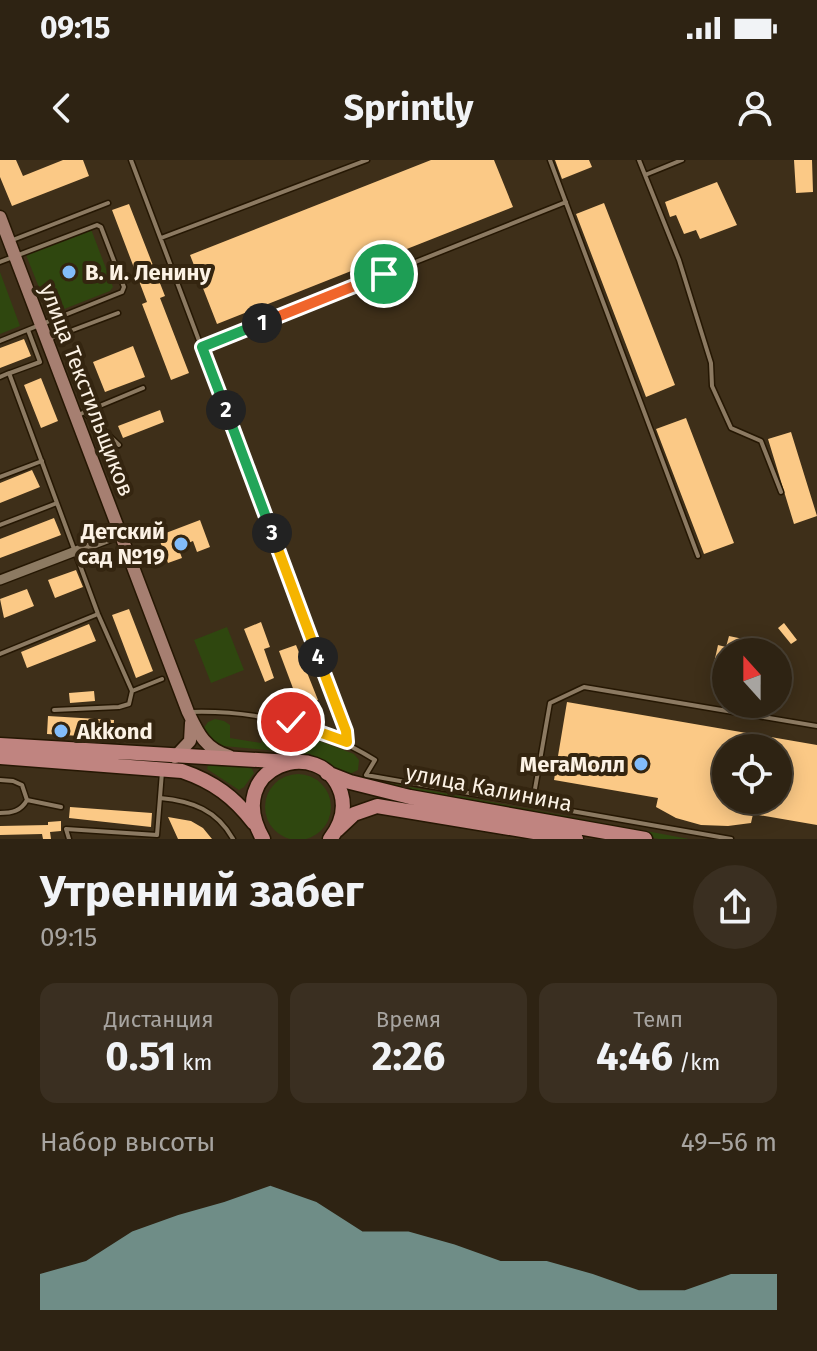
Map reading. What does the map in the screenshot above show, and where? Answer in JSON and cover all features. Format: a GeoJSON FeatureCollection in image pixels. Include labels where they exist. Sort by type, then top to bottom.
{"type":"FeatureCollection","features":[{"type":"Feature","properties":{"kind":"main road"},"geometry":{"type":"LineString","coordinates":[[0,745],[291,762]]}},
{"type":"Feature","properties":{"kind":"main road"},"geometry":{"type":"LineString","coordinates":[[0,757],[182,771],[213,784],[234,799],[263,839]]}},
{"type":"Feature","properties":{"kind":"main road"},"geometry":{"type":"LineString","coordinates":[[254,823],[256,789],[268,772],[291,762]]}},
{"type":"Feature","properties":{"kind":"main road","name":"улица Калинина"},"geometry":{"type":"LineString","coordinates":[[291,762],[311,764],[327,773],[363,780],[410,797],[645,839]]}},
{"type":"Feature","properties":{"kind":"main road"},"geometry":{"type":"LineString","coordinates":[[327,773],[339,787],[342,796],[342,818],[333,834]]}},
{"type":"Feature","properties":{"kind":"main road","name":"улица Калинина"},"geometry":{"type":"LineString","coordinates":[[333,834],[354,814],[377,806],[519,834],[576,839]]}},
{"type":"Feature","properties":{"kind":"street","name":"улица Текстильщиков"},"geometry":{"type":"LineString","coordinates":[[0,217],[46,340],[80,414],[120,534],[188,712],[192,729],[190,741],[175,757]]}},
{"type":"Feature","properties":{"kind":"street"},"geometry":{"type":"LineString","coordinates":[[0,580],[120,534]]}},
{"type":"Feature","properties":{"kind":"street","name":"улица Текстильщиков"},"geometry":{"type":"LineString","coordinates":[[188,712],[207,746],[223,755],[248,760]]}},
{"type":"Feature","properties":{"kind":"lane"},"geometry":{"type":"LineString","coordinates":[[131,160],[347,742]]}},
{"type":"Feature","properties":{"kind":"lane"},"geometry":{"type":"LineString","coordinates":[[161,238],[367,160]]}},
{"type":"Feature","properties":{"kind":"lane"},"geometry":{"type":"LineString","coordinates":[[550,160],[698,556]]}},
{"type":"Feature","properties":{"kind":"lane"},"geometry":{"type":"LineString","coordinates":[[639,160],[679,260],[711,363],[712,386],[731,428],[761,441],[781,492]]}},
{"type":"Feature","properties":{"kind":"lane"},"geometry":{"type":"LineString","coordinates":[[645,175],[682,160]]}},
{"type":"Feature","properties":{"kind":"lane"},"geometry":{"type":"LineString","coordinates":[[202,347],[566,202]]}},
{"type":"Feature","properties":{"kind":"lane"},"geometry":{"type":"LineString","coordinates":[[9,241],[108,203]]}},
{"type":"Feature","properties":{"kind":"lane"},"geometry":{"type":"LineString","coordinates":[[0,262],[97,225],[101,227],[124,287],[122,292],[0,341]]}},
{"type":"Feature","properties":{"kind":"lane"},"geometry":{"type":"LineString","coordinates":[[46,340],[118,313]]}},
{"type":"Feature","properties":{"kind":"lane"},"geometry":{"type":"LineString","coordinates":[[0,377],[40,362],[28,330]]}},
{"type":"Feature","properties":{"kind":"lane"},"geometry":{"type":"LineString","coordinates":[[9,373],[98,614],[132,691],[129,704],[119,707],[54,710]]}},
{"type":"Feature","properties":{"kind":"lane"},"geometry":{"type":"LineString","coordinates":[[119,445],[80,414],[143,388]]}},
{"type":"Feature","properties":{"kind":"lane"},"geometry":{"type":"LineString","coordinates":[[0,477],[42,461]]}},
{"type":"Feature","properties":{"kind":"lane"},"geometry":{"type":"LineString","coordinates":[[0,525],[57,503]]}},
{"type":"Feature","properties":{"kind":"lane"},"geometry":{"type":"LineString","coordinates":[[0,654],[98,614]]}},
{"type":"Feature","properties":{"kind":"lane"},"geometry":{"type":"LineString","coordinates":[[132,691],[162,679]]}},
{"type":"Feature","properties":{"kind":"lane"},"geometry":{"type":"LineString","coordinates":[[535,789],[550,703],[584,687],[817,726]]}},
{"type":"Feature","properties":{"kind":"lane"},"geometry":{"type":"LineString","coordinates":[[188,712],[232,713],[280,720],[347,742],[375,760],[363,780],[731,839]]}},
{"type":"Feature","properties":{"kind":"lane"},"geometry":{"type":"LineString","coordinates":[[69,839],[66,829],[157,837],[162,768]]}},
{"type":"Feature","properties":{"kind":"lane"},"geometry":{"type":"LineString","coordinates":[[0,780],[22,785],[27,800],[23,808],[15,812],[0,813]]}},
{"type":"Feature","properties":{"kind":"lane"},"geometry":{"type":"LineString","coordinates":[[160,798],[198,805],[214,815],[233,839]]}},
{"type":"Feature","properties":{"kind":"lane"},"geometry":{"type":"LineString","coordinates":[[27,800],[61,807]]}},
{"type":"Feature","properties":{"kind":"green space"},"geometry":{"type":"Polygon","coordinates":[[[91,229],[113,287],[110,291],[54,313],[48,310],[26,255],[91,229]]]}},
{"type":"Feature","properties":{"kind":"green space"},"geometry":{"type":"Polygon","coordinates":[[[0,272],[20,326],[0,334],[0,272]]]}},
{"type":"Feature","properties":{"kind":"green space"},"geometry":{"type":"Polygon","coordinates":[[[227,627],[244,670],[211,683],[194,640],[227,627]]]}},
{"type":"Feature","properties":{"kind":"green space"},"geometry":{"type":"Polygon","coordinates":[[[215,719],[230,725],[230,738],[261,743],[267,729],[282,727],[354,754],[359,760],[358,770],[350,774],[344,772],[310,754],[212,745],[203,729],[215,719]]]}},
{"type":"Feature","properties":{"kind":"green space"},"geometry":{"type":"Polygon","coordinates":[[[208,765],[251,767],[254,773],[239,790],[207,769],[208,765]]]}},
{"type":"Feature","properties":{"kind":"green space"},"geometry":{"type":"Polygon","coordinates":[[[291,774],[305,774],[317,779],[326,788],[331,800],[331,814],[326,826],[308,839],[288,839],[279,835],[270,826],[265,814],[265,800],[270,788],[279,779],[291,774]]]}},
{"type":"Feature","properties":{"kind":"green space"},"geometry":{"type":"Polygon","coordinates":[[[381,783],[689,839],[659,839],[383,787],[381,783]]]}},
{"type":"Feature","properties":{"kind":"building"},"geometry":{"type":"Polygon","coordinates":[[[0,160],[16,160],[23,176],[63,160],[83,160],[89,176],[12,206],[0,177],[0,160]]]}},
{"type":"Feature","properties":{"kind":"building"},"geometry":{"type":"Polygon","coordinates":[[[431,160],[494,160],[513,207],[217,324],[190,255],[431,160]]]}},
{"type":"Feature","properties":{"kind":"building"},"geometry":{"type":"Polygon","coordinates":[[[555,160],[589,160],[592,167],[562,179],[555,160]]]}},
{"type":"Feature","properties":{"kind":"building"},"geometry":{"type":"Polygon","coordinates":[[[794,160],[812,160],[813,192],[796,193],[794,160]]]}},
{"type":"Feature","properties":{"kind":"building"},"geometry":{"type":"Polygon","coordinates":[[[717,182],[737,225],[700,239],[696,230],[684,234],[676,215],[670,217],[665,202],[717,182]]]}},
{"type":"Feature","properties":{"kind":"building"},"geometry":{"type":"Polygon","coordinates":[[[604,203],[675,385],[646,397],[576,214],[604,203]]]}},
{"type":"Feature","properties":{"kind":"building"},"geometry":{"type":"Polygon","coordinates":[[[129,204],[165,296],[160,298],[189,373],[171,380],[142,304],[147,302],[112,210],[129,204]]]}},
{"type":"Feature","properties":{"kind":"building"},"geometry":{"type":"Polygon","coordinates":[[[24,339],[31,356],[0,368],[0,348],[24,339]]]}},
{"type":"Feature","properties":{"kind":"building"},"geometry":{"type":"Polygon","coordinates":[[[133,346],[145,377],[105,392],[93,362],[133,346]]]}},
{"type":"Feature","properties":{"kind":"building"},"geometry":{"type":"Polygon","coordinates":[[[41,378],[58,421],[41,428],[24,385],[41,378]]]}},
{"type":"Feature","properties":{"kind":"building"},"geometry":{"type":"Polygon","coordinates":[[[160,410],[164,422],[123,438],[118,426],[160,410]]]}},
{"type":"Feature","properties":{"kind":"building"},"geometry":{"type":"Polygon","coordinates":[[[686,418],[734,543],[704,554],[656,429],[686,418]]]}},
{"type":"Feature","properties":{"kind":"building"},"geometry":{"type":"Polygon","coordinates":[[[791,432],[817,516],[794,524],[768,439],[791,432]]]}},
{"type":"Feature","properties":{"kind":"building"},"geometry":{"type":"Polygon","coordinates":[[[32,470],[40,487],[0,503],[0,483],[32,470]]]}},
{"type":"Feature","properties":{"kind":"building"},"geometry":{"type":"Polygon","coordinates":[[[54,518],[61,535],[0,558],[0,539],[54,518]]]}},
{"type":"Feature","properties":{"kind":"building"},"geometry":{"type":"Polygon","coordinates":[[[200,520],[210,547],[197,552],[193,541],[178,547],[182,558],[168,563],[158,536],[200,520]]]}},
{"type":"Feature","properties":{"kind":"building"},"geometry":{"type":"Polygon","coordinates":[[[76,570],[83,587],[55,598],[48,580],[76,570]]]}},
{"type":"Feature","properties":{"kind":"building"},"geometry":{"type":"Polygon","coordinates":[[[27,589],[34,606],[4,618],[0,599],[27,589]]]}},
{"type":"Feature","properties":{"kind":"building"},"geometry":{"type":"Polygon","coordinates":[[[129,609],[153,671],[136,678],[112,615],[129,609]]]}},
{"type":"Feature","properties":{"kind":"building"},"geometry":{"type":"Polygon","coordinates":[[[261,622],[270,647],[264,649],[274,678],[265,682],[244,629],[261,622]]]}},
{"type":"Feature","properties":{"kind":"building"},"geometry":{"type":"Polygon","coordinates":[[[784,623],[797,640],[792,643],[792,638],[786,638],[778,628],[784,623]]]}},
{"type":"Feature","properties":{"kind":"building"},"geometry":{"type":"Polygon","coordinates":[[[89,624],[96,641],[27,668],[21,652],[89,624]]]}},
{"type":"Feature","properties":{"kind":"building"},"geometry":{"type":"Polygon","coordinates":[[[296,645],[318,700],[300,707],[279,651],[296,645]]]}},
{"type":"Feature","properties":{"kind":"building"},"geometry":{"type":"Polygon","coordinates":[[[94,691],[95,701],[70,703],[69,693],[94,691]]]}},
{"type":"Feature","properties":{"kind":"building","name":"МегаМолл"},"geometry":{"type":"Polygon","coordinates":[[[567,702],[753,734],[712,734],[712,814],[753,814],[751,823],[701,825],[676,818],[656,807],[658,798],[554,780],[567,702]]]}},
{"type":"Feature","properties":{"kind":"building"},"geometry":{"type":"Polygon","coordinates":[[[48,716],[114,720],[113,738],[47,734],[48,716]]]}},
{"type":"Feature","properties":{"kind":"building","name":"МегаМолл"},"geometry":{"type":"Polygon","coordinates":[[[792,741],[817,745],[817,825],[753,814],[792,814],[792,741]]]}},
{"type":"Feature","properties":{"kind":"building"},"geometry":{"type":"Polygon","coordinates":[[[70,807],[152,813],[151,827],[69,818],[70,807]]]}},
{"type":"Feature","properties":{"kind":"building"},"geometry":{"type":"Polygon","coordinates":[[[168,817],[191,821],[203,828],[212,839],[178,839],[168,817]]]}},
{"type":"Feature","properties":{"kind":"building"},"geometry":{"type":"Polygon","coordinates":[[[61,821],[61,831],[50,832],[51,839],[43,839],[42,834],[0,835],[0,826],[48,825],[48,822],[61,821]]]}},
{"type":"Feature","properties":{"kind":"place","name":"В. И. Ленину"},"geometry":{"type":"Point","coordinates":[69,272]}},
{"type":"Feature","properties":{"kind":"place","name":"Детский сад №19"},"geometry":{"type":"Point","coordinates":[181,544]}},
{"type":"Feature","properties":{"kind":"place","name":"Akkond"},"geometry":{"type":"Point","coordinates":[61,731]}},
{"type":"Feature","properties":{"kind":"place","name":"МегаМолл"},"geometry":{"type":"Point","coordinates":[641,764]}},
{"type":"Feature","properties":{"kind":"route"},"geometry":{"type":"LineString","coordinates":[[291,722],[347,742],[346,731],[202,347],[384,274]]}}]}
